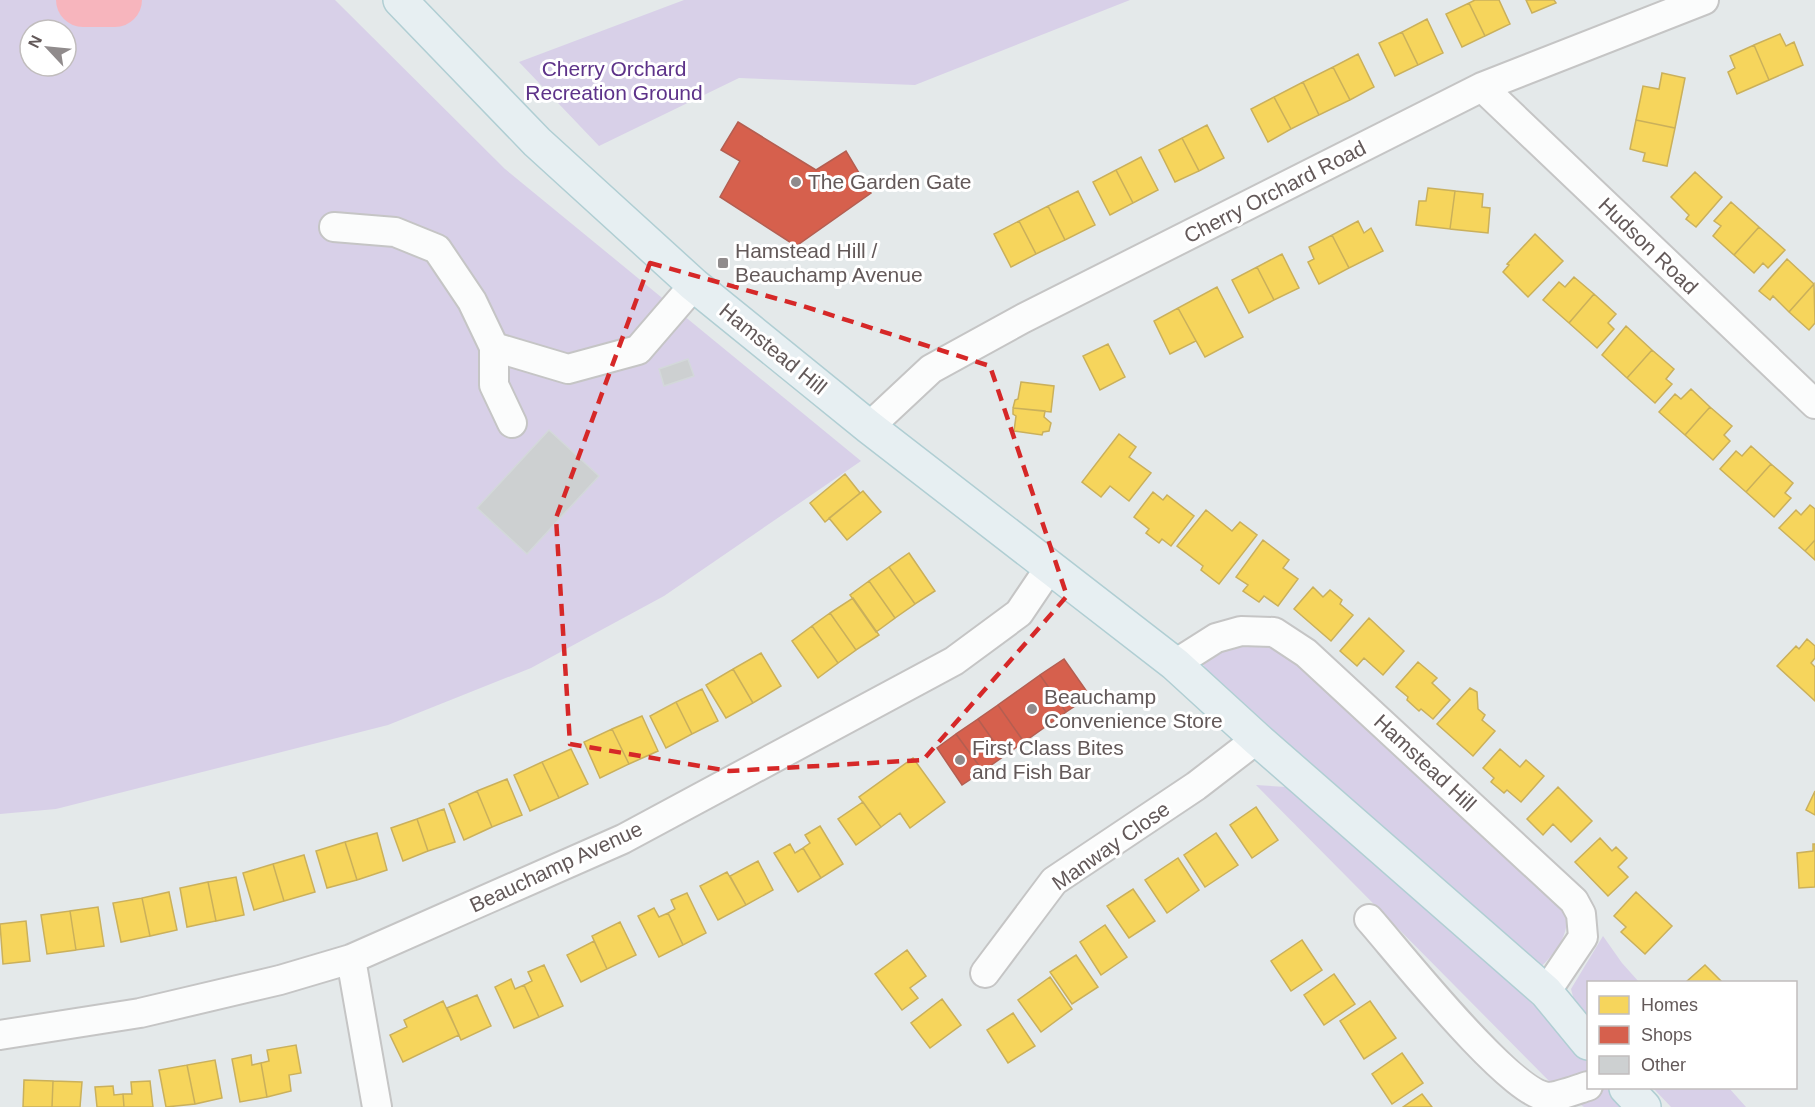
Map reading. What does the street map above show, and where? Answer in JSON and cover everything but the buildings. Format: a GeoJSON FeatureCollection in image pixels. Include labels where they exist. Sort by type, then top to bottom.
{"type":"FeatureCollection","features":[{"type":"Feature","properties":{"kind":"main road","name":"Hamstead Hill"},"geometry":{"type":"LineString","coordinates":[[400,0],[537,142],[694,285],[869,427],[1175,664],[1257,739],[1546,992],[1587,1042]]}},
{"type":"Feature","properties":{"kind":"main road"},"geometry":{"type":"LineString","coordinates":[[1627,1089],[1644,1107]]}},
{"type":"Feature","properties":{"kind":"street","name":"Cherry Orchard Road"},"geometry":{"type":"LineString","coordinates":[[869,427],[931,369],[1022,319],[1482,87],[1704,0]]}},
{"type":"Feature","properties":{"kind":"street","name":"Hudson Road"},"geometry":{"type":"LineString","coordinates":[[1482,87],[1815,404]]}},
{"type":"Feature","properties":{"kind":"street"},"geometry":{"type":"LineString","coordinates":[[334,227],[395,232],[437,249],[472,301],[494,347],[494,385],[512,423]]}},
{"type":"Feature","properties":{"kind":"street"},"geometry":{"type":"LineString","coordinates":[[494,347],[568,369],[638,350],[694,285]]}},
{"type":"Feature","properties":{"kind":"street","name":"Beauchamp Avenue"},"geometry":{"type":"LineString","coordinates":[[0,1035],[140,1013],[280,980],[351,959],[623,839],[954,660],[1019,613],[1050,567]]}},
{"type":"Feature","properties":{"kind":"street","name":"Hamstead Hill"},"geometry":{"type":"LineString","coordinates":[[1175,664],[1216,638],[1242,631],[1274,632],[1306,653],[1574,901],[1581,914],[1583,937],[1546,992]]}},
{"type":"Feature","properties":{"kind":"street","name":"Manway Close"},"geometry":{"type":"LineString","coordinates":[[985,973],[1054,881],[1196,786],[1257,739]]}},
{"type":"Feature","properties":{"kind":"street"},"geometry":{"type":"LineString","coordinates":[[1369,919],[1480,1046],[1533,1093],[1550,1097],[1587,1086]]}},
{"type":"Feature","properties":{"kind":"street"},"geometry":{"type":"LineString","coordinates":[[351,959],[376,1107]]}},
{"type":"Feature","properties":{"kind":"highlighted area"},"geometry":{"type":"Polygon","coordinates":[[[650,263],[803,306],[990,366],[1067,596],[923,760],[729,771],[570,744],[556,518],[650,263]]]}},
{"type":"Feature","properties":{"kind":"green space"},"geometry":{"type":"Polygon","coordinates":[[[0,0],[335,0],[505,169],[861,461],[664,596],[531,668],[388,725],[56,809],[0,814],[0,0]]]}},
{"type":"Feature","properties":{"kind":"green space","name":"Cherry Orchard Recreation Ground"},"geometry":{"type":"Polygon","coordinates":[[[684,0],[1130,0],[915,85],[739,78],[599,146],[519,62],[684,0]]]}},
{"type":"Feature","properties":{"kind":"green space"},"geometry":{"type":"Polygon","coordinates":[[[1268,638],[1561,901],[1567,923],[1563,938],[1538,970],[1205,668],[1202,662],[1223,645],[1268,638]]]}},
{"type":"Feature","properties":{"kind":"green space"},"geometry":{"type":"Polygon","coordinates":[[[1256,785],[1286,787],[1440,917],[1562,1031],[1587,1061],[1587,1089],[1611,1089],[1627,1107],[1584,1107],[1558,1090],[1256,785]]]}},
{"type":"Feature","properties":{"kind":"green space"},"geometry":{"type":"Polygon","coordinates":[[[1603,936],[1638,981],[1587,981],[1587,1018],[1575,1004],[1571,989],[1603,936]]]}},
{"type":"Feature","properties":{"kind":"green space"},"geometry":{"type":"Polygon","coordinates":[[[1654,1089],[1730,1089],[1746,1107],[1671,1107],[1654,1089]]]}},
{"type":"Feature","properties":{"kind":"waterway"},"geometry":{"type":"LineString","coordinates":[[83,0],[115,0]]}},
{"type":"Feature","properties":{"kind":"place","name":"The Garden Gate"},"geometry":{"type":"Point","coordinates":[796,182]}},
{"type":"Feature","properties":{"kind":"place","name":"Hamstead Hill / Beauchamp Avenue"},"geometry":{"type":"Point","coordinates":[723,263]}},
{"type":"Feature","properties":{"kind":"place","name":"Beauchamp Convenience Store"},"geometry":{"type":"Point","coordinates":[1032,709]}},
{"type":"Feature","properties":{"kind":"place","name":"First Class Bites and Fish Bar"},"geometry":{"type":"Point","coordinates":[960,760]}}]}
